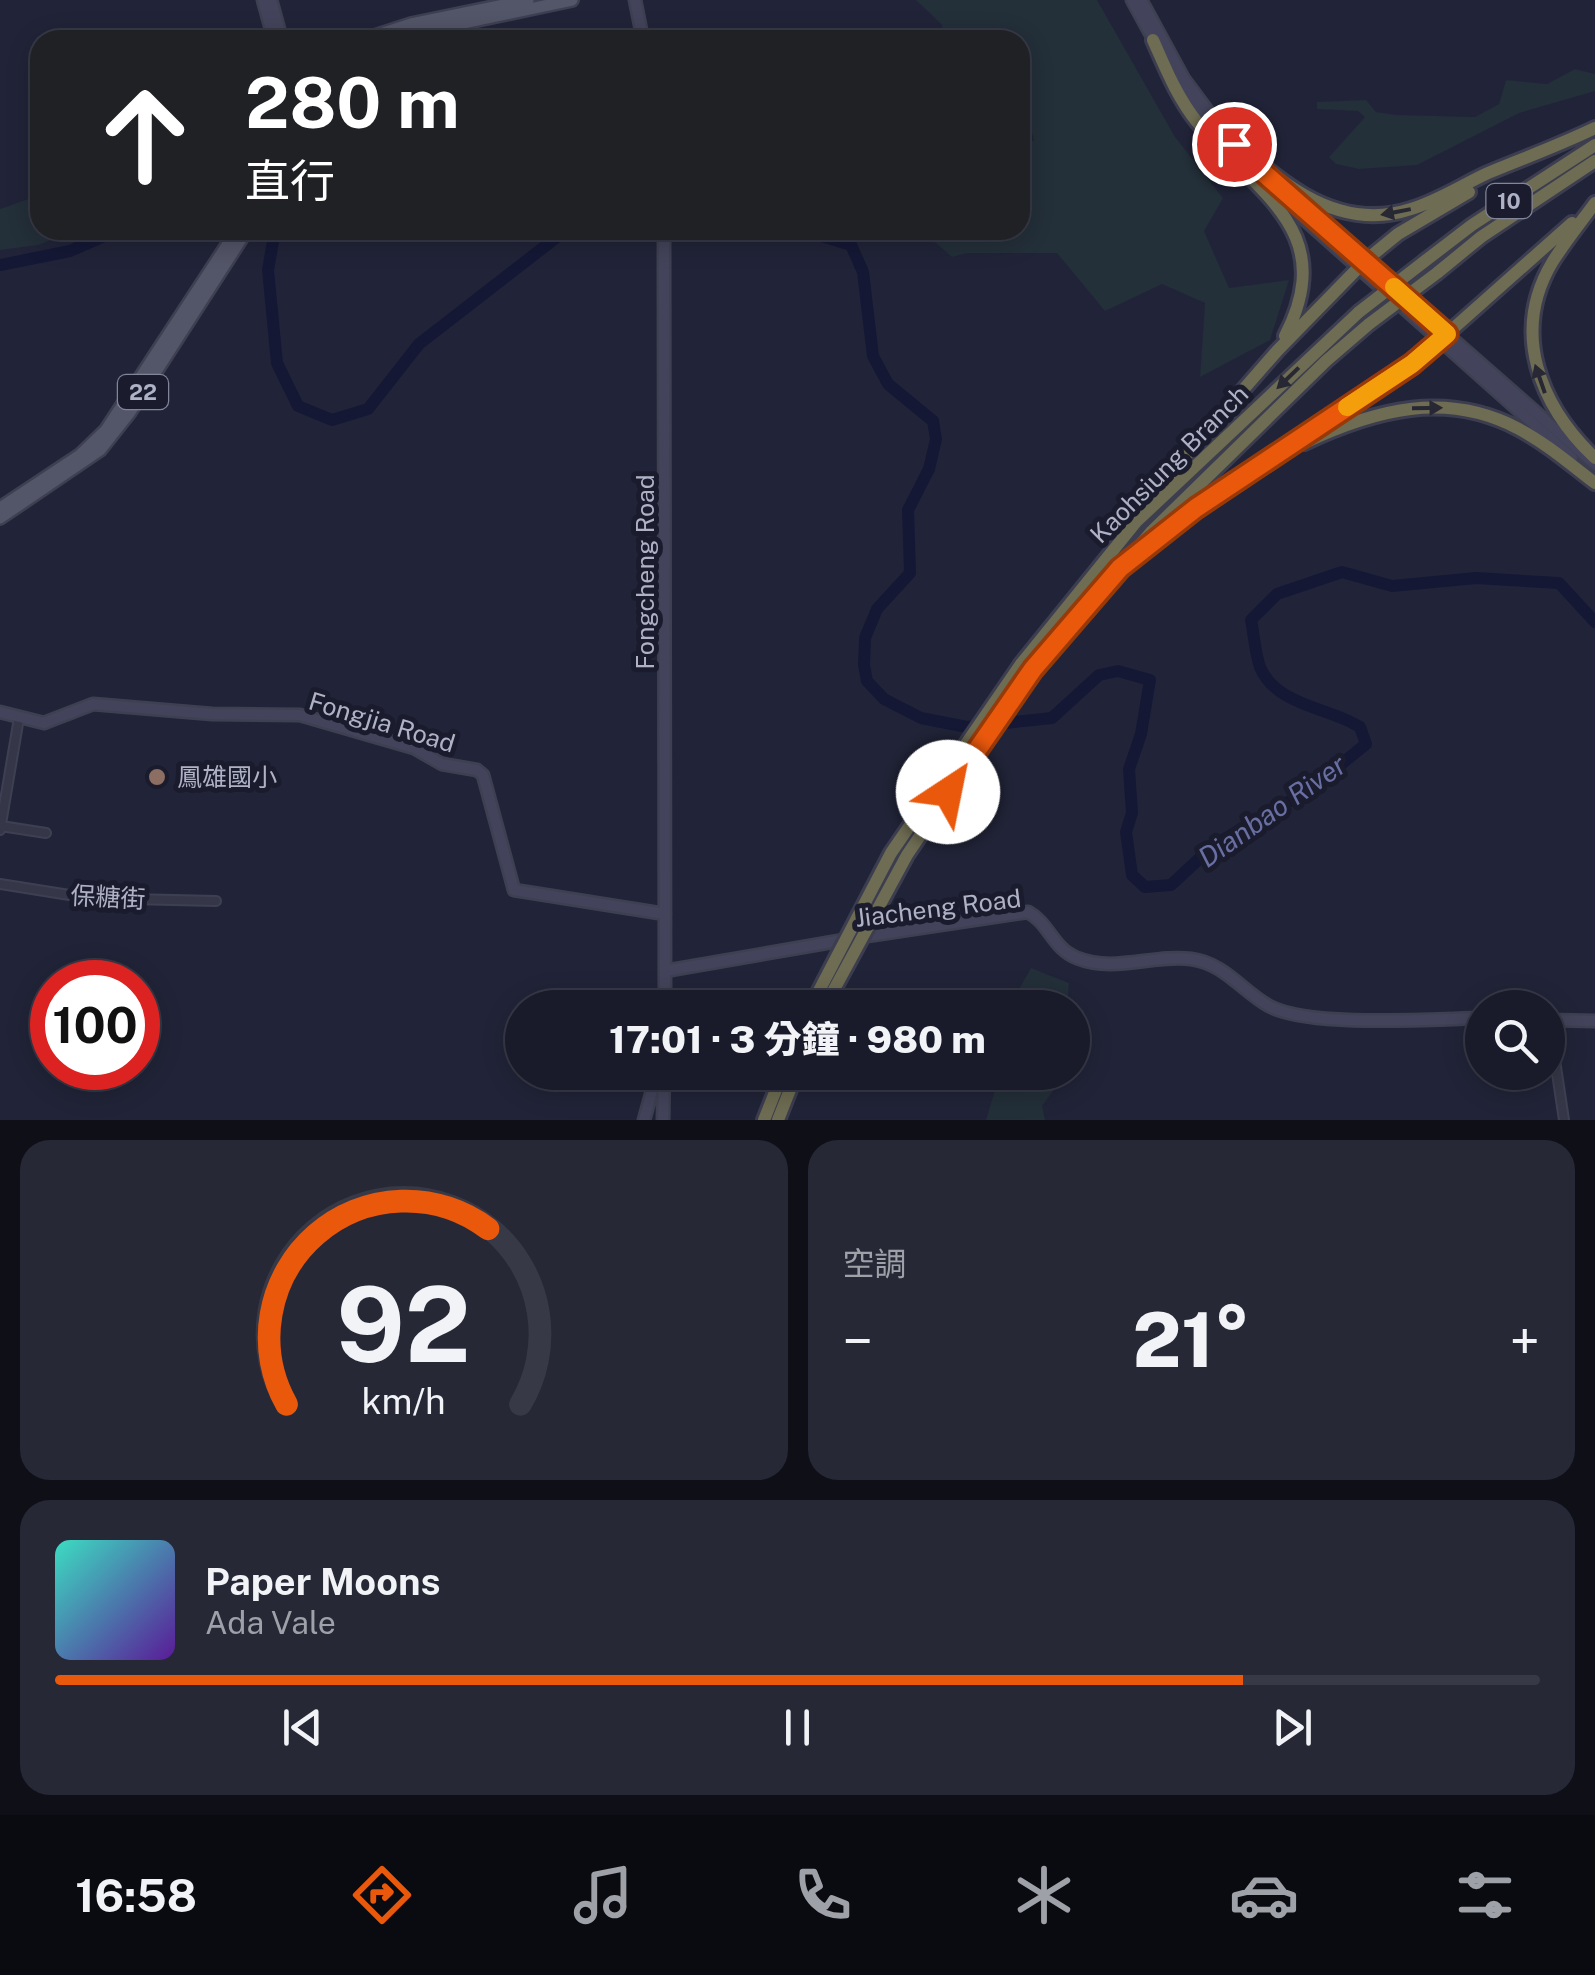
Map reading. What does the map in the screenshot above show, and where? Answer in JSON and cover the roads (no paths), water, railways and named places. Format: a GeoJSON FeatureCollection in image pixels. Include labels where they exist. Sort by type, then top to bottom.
{"type":"FeatureCollection","features":[{"type":"Feature","properties":{"kind":"highway"},"geometry":{"type":"LineString","coordinates":[[1153,40],[1174,89],[1194,118],[1284,212],[1295,234],[1303,264],[1302,294],[1277,351]]}},
{"type":"Feature","properties":{"kind":"highway"},"geometry":{"type":"LineString","coordinates":[[1212,118],[1245,150],[1310,200],[1349,214],[1374,216],[1411,209],[1595,128]]}},
{"type":"Feature","properties":{"kind":"highway","name":"Kaohsiung Branch"},"geometry":{"type":"LineString","coordinates":[[834,990],[906,855],[1060,614],[1136,522],[1359,312],[1472,226],[1595,145]]}},
{"type":"Feature","properties":{"kind":"highway"},"geometry":{"type":"LineString","coordinates":[[1060,614],[1145,500],[1277,351],[1377,249],[1447,204],[1550,148]]}},
{"type":"Feature","properties":{"kind":"highway","name":"Kaohsiung Branch"},"geometry":{"type":"LineString","coordinates":[[819,990],[891,853],[1027,666],[1165,518],[1369,324],[1482,238],[1595,161]]}},
{"type":"Feature","properties":{"kind":"highway"},"geometry":{"type":"LineString","coordinates":[[1120,568],[1196,508],[1443,338],[1595,203]]}},
{"type":"Feature","properties":{"kind":"highway"},"geometry":{"type":"LineString","coordinates":[[1595,203],[1552,263],[1540,296],[1533,340],[1534,358],[1546,396],[1558,417],[1595,461]]}},
{"type":"Feature","properties":{"kind":"highway"},"geometry":{"type":"LineString","coordinates":[[1270,459],[1376,413],[1444,408],[1482,415],[1518,428],[1595,481]]}},
{"type":"Feature","properties":{"kind":"highway"},"geometry":{"type":"LineString","coordinates":[[764,1120],[776,1090]]}},
{"type":"Feature","properties":{"kind":"highway"},"geometry":{"type":"LineString","coordinates":[[778,1120],[790,1090]]}},
{"type":"Feature","properties":{"kind":"main road"},"geometry":{"type":"LineString","coordinates":[[393,30],[528,0]]}},
{"type":"Feature","properties":{"kind":"main road"},"geometry":{"type":"LineString","coordinates":[[430,30],[572,0]]}},
{"type":"Feature","properties":{"kind":"main road","name":"22"},"geometry":{"type":"LineString","coordinates":[[0,508],[80,455],[106,430],[230,240]]}},
{"type":"Feature","properties":{"kind":"main road","name":"22"},"geometry":{"type":"LineString","coordinates":[[0,518],[100,450],[130,412],[241,240]]}},
{"type":"Feature","properties":{"kind":"street"},"geometry":{"type":"LineString","coordinates":[[263,0],[276,30]]}},
{"type":"Feature","properties":{"kind":"street"},"geometry":{"type":"LineString","coordinates":[[271,0],[278,30]]}},
{"type":"Feature","properties":{"kind":"street"},"geometry":{"type":"LineString","coordinates":[[635,0],[642,30]]}},
{"type":"Feature","properties":{"kind":"street"},"geometry":{"type":"LineString","coordinates":[[1132,0],[1189,99],[1217,136],[1276,194],[1362,265]]}},
{"type":"Feature","properties":{"kind":"street"},"geometry":{"type":"LineString","coordinates":[[1141,0],[1160,38],[1212,118],[1266,175],[1595,481]]}},
{"type":"Feature","properties":{"kind":"street","name":"Fongcheng Road"},"geometry":{"type":"LineString","coordinates":[[664,240],[665,990]]}},
{"type":"Feature","properties":{"kind":"street"},"geometry":{"type":"LineString","coordinates":[[1443,338],[1595,461]]}},
{"type":"Feature","properties":{"kind":"street","name":"Fongjia Road"},"geometry":{"type":"LineString","coordinates":[[0,712],[44,724],[93,704],[212,714],[300,715],[414,748],[442,764],[476,770],[483,775],[514,890],[665,914]]}},
{"type":"Feature","properties":{"kind":"street"},"geometry":{"type":"LineString","coordinates":[[19,718],[0,828],[46,833]]}},
{"type":"Feature","properties":{"kind":"street","name":"保糖街"},"geometry":{"type":"LineString","coordinates":[[0,884],[88,898],[216,901]]}},
{"type":"Feature","properties":{"kind":"street","name":"Jiacheng Road"},"geometry":{"type":"LineString","coordinates":[[665,971],[1028,912],[1036,916],[1058,947],[1078,959],[1126,964],[1190,959],[1208,963],[1270,1007],[1375,1021],[1465,1018]]}},
{"type":"Feature","properties":{"kind":"street"},"geometry":{"type":"LineString","coordinates":[[1565,1021],[1595,1022]]}},
{"type":"Feature","properties":{"kind":"street"},"geometry":{"type":"LineString","coordinates":[[644,1120],[651,1090]]}},
{"type":"Feature","properties":{"kind":"street"},"geometry":{"type":"LineString","coordinates":[[663,1120],[664,1090]]}},
{"type":"Feature","properties":{"kind":"street"},"geometry":{"type":"LineString","coordinates":[[1559,1090],[1564,1120]]}},
{"type":"Feature","properties":{"kind":"waterway","name":"Dianbao River"},"geometry":{"type":"LineString","coordinates":[[0,265],[70,251],[95,240]]}},
{"type":"Feature","properties":{"kind":"waterway","name":"Dianbao River"},"geometry":{"type":"LineString","coordinates":[[273,240],[268,270],[277,363],[298,406],[332,420],[368,409],[419,344],[553,240]]}},
{"type":"Feature","properties":{"kind":"waterway","name":"Dianbao River"},"geometry":{"type":"LineString","coordinates":[[835,240],[851,245],[863,272],[873,356],[888,384],[933,421],[936,439],[929,469],[908,510],[910,573],[877,609],[865,638],[867,681],[884,699],[921,718],[967,727],[1052,718],[1099,675],[1118,671],[1150,680],[1141,734],[1129,769],[1132,813],[1126,832],[1132,875],[1145,887],[1171,885],[1213,846],[1312,788],[1366,744],[1360,727],[1290,698],[1268,680],[1260,667],[1251,620],[1277,594],[1342,572],[1392,586],[1476,578],[1559,583],[1595,622]]}},
{"type":"Feature","properties":{"kind":"place","name":"鳳雄國小"},"geometry":{"type":"Point","coordinates":[157,777]}}]}
